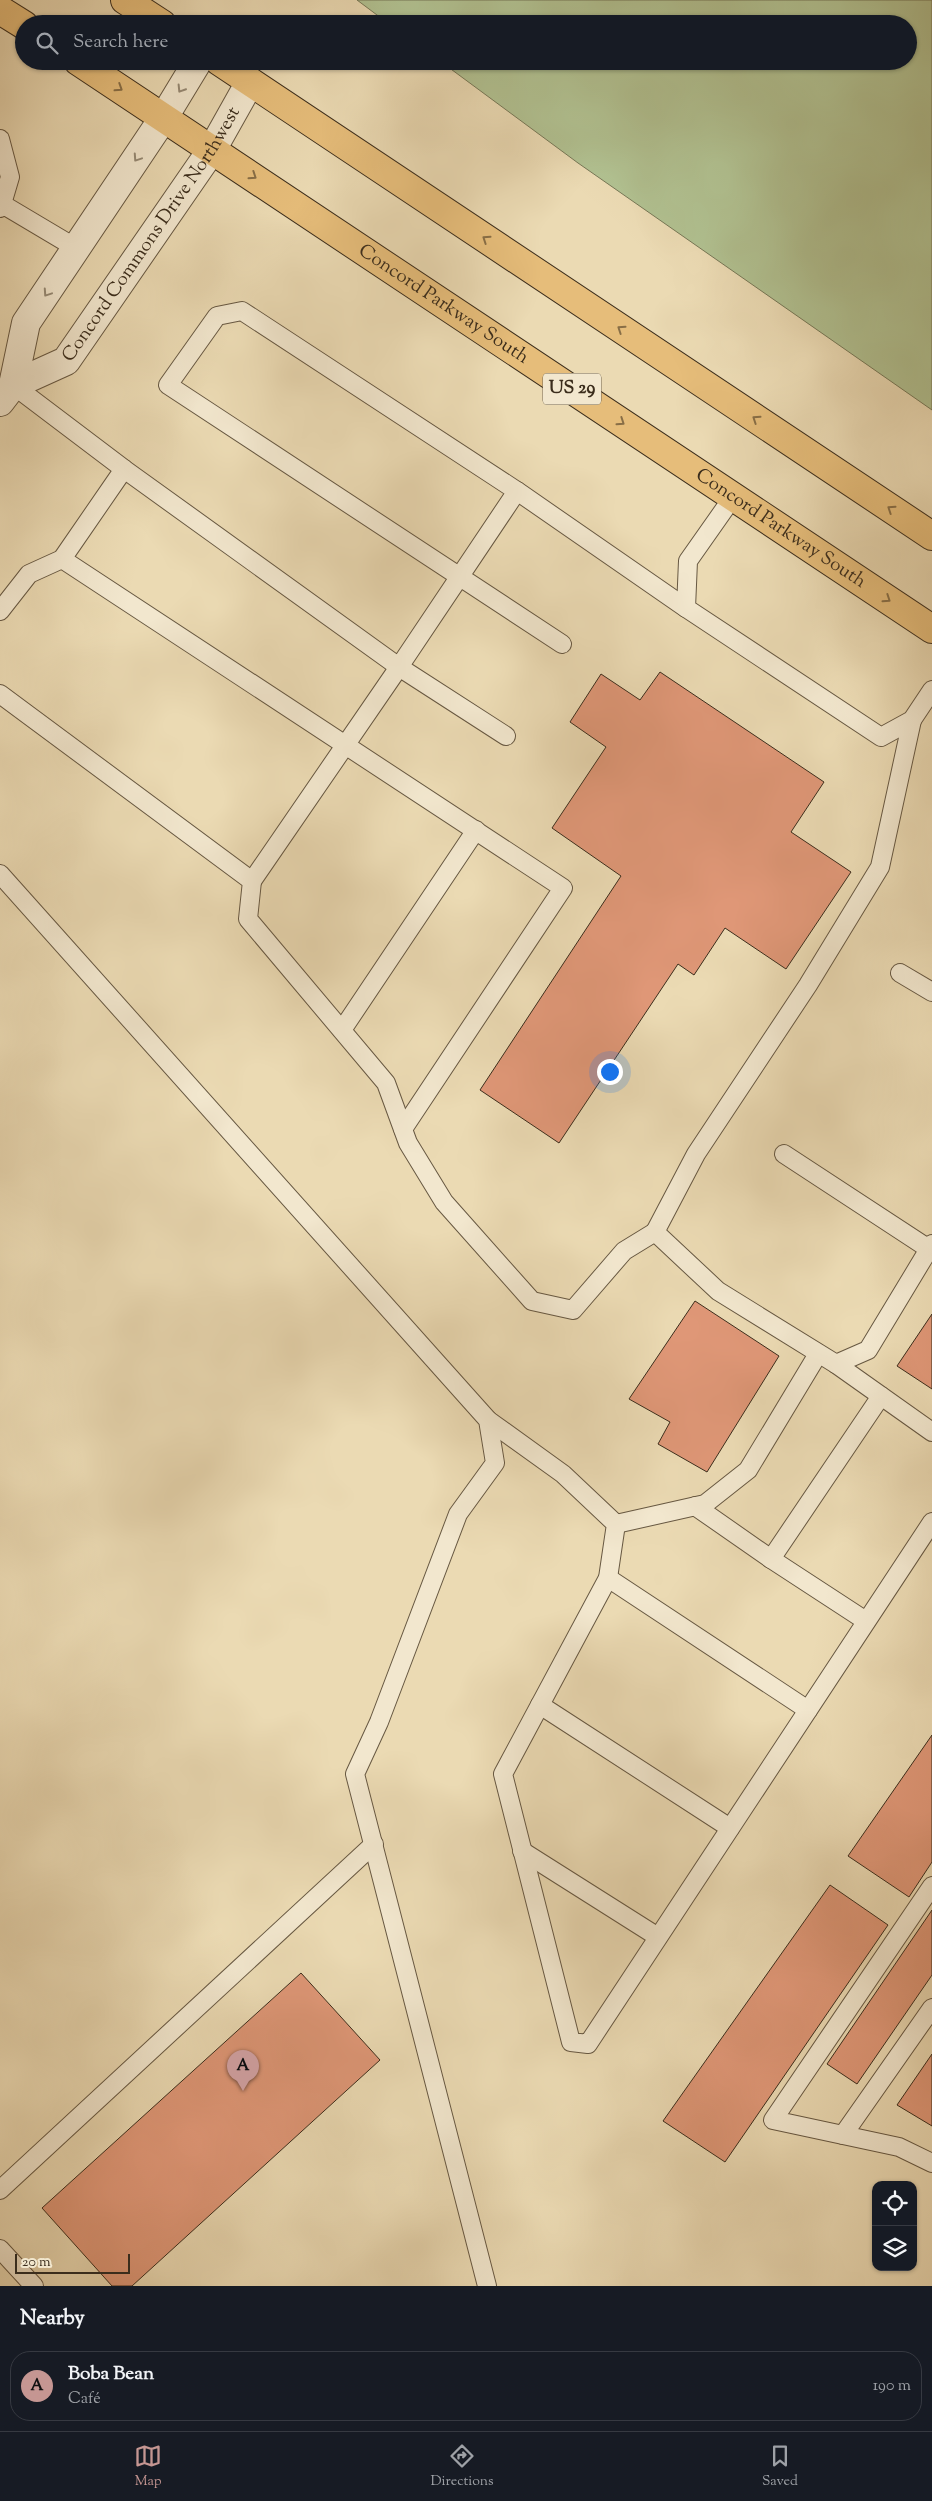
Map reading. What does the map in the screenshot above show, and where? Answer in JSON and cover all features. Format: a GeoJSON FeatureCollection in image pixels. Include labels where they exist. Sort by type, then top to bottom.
{"type":"FeatureCollection","features":[{"type":"Feature","properties":{"kind":"main road"},"geometry":{"type":"LineString","coordinates":[[125,0],[148,15]]}},
{"type":"Feature","properties":{"kind":"main road"},"geometry":{"type":"LineString","coordinates":[[0,10],[15,20]]}},
{"type":"Feature","properties":{"kind":"main road","name":"Concord Parkway South"},"geometry":{"type":"LineString","coordinates":[[92,70],[212,148],[932,629]]}},
{"type":"Feature","properties":{"kind":"main road"},"geometry":{"type":"LineString","coordinates":[[233,70],[932,536]]}},
{"type":"Feature","properties":{"kind":"street"},"geometry":{"type":"LineString","coordinates":[[6,394],[26,323],[164,117],[193,70]]}},
{"type":"Feature","properties":{"kind":"street","name":"Concord Commons Drive Northwest"},"geometry":{"type":"LineString","coordinates":[[6,394],[66,361],[212,148],[250,82]]}},
{"type":"Feature","properties":{"kind":"lane"},"geometry":{"type":"LineString","coordinates":[[0,139],[10,177],[1,206],[76,248]]}},
{"type":"Feature","properties":{"kind":"lane"},"geometry":{"type":"LineString","coordinates":[[562,644],[168,385],[217,316],[242,310],[881,737],[912,720]]}},
{"type":"Feature","properties":{"kind":"lane"},"geometry":{"type":"LineString","coordinates":[[6,394],[124,469],[398,667],[506,736]]}},
{"type":"Feature","properties":{"kind":"lane"},"geometry":{"type":"LineString","coordinates":[[0,611],[29,574],[62,559],[124,469]]}},
{"type":"Feature","properties":{"kind":"lane"},"geometry":{"type":"LineString","coordinates":[[517,492],[252,881],[248,920],[386,1083],[408,1143],[444,1202],[532,1301],[572,1310],[624,1251],[655,1232],[696,1154],[808,985],[880,867],[912,720],[932,690]]}},
{"type":"Feature","properties":{"kind":"lane"},"geometry":{"type":"LineString","coordinates":[[686,608],[688,560],[733,497]]}},
{"type":"Feature","properties":{"kind":"lane"},"geometry":{"type":"LineString","coordinates":[[62,559],[563,888],[403,1129]]}},
{"type":"Feature","properties":{"kind":"lane"},"geometry":{"type":"LineString","coordinates":[[0,694],[252,881]]}},
{"type":"Feature","properties":{"kind":"lane"},"geometry":{"type":"LineString","coordinates":[[342,1030],[476,830]]}},
{"type":"Feature","properties":{"kind":"lane"},"geometry":{"type":"LineString","coordinates":[[0,874],[488,1420],[563,1474],[616,1524]]}},
{"type":"Feature","properties":{"kind":"lane"},"geometry":{"type":"LineString","coordinates":[[900,973],[932,992]]}},
{"type":"Feature","properties":{"kind":"lane"},"geometry":{"type":"LineString","coordinates":[[784,1154],[931,1246],[868,1350],[836,1364]]}},
{"type":"Feature","properties":{"kind":"lane"},"geometry":{"type":"LineString","coordinates":[[655,1232],[718,1291],[836,1364],[932,1432]]}},
{"type":"Feature","properties":{"kind":"lane"},"geometry":{"type":"LineString","coordinates":[[616,1524],[705,1504],[748,1470],[818,1354]]}},
{"type":"Feature","properties":{"kind":"lane"},"geometry":{"type":"LineString","coordinates":[[772,1559],[881,1396]]}},
{"type":"Feature","properties":{"kind":"lane"},"geometry":{"type":"LineString","coordinates":[[487,2286],[355,1774],[379,1722],[458,1514],[495,1463],[488,1420]]}},
{"type":"Feature","properties":{"kind":"lane"},"geometry":{"type":"LineString","coordinates":[[695,1506],[866,1621]]}},
{"type":"Feature","properties":{"kind":"lane"},"geometry":{"type":"LineString","coordinates":[[616,1524],[608,1578],[503,1774],[571,2042],[588,2044],[932,1522]]}},
{"type":"Feature","properties":{"kind":"lane"},"geometry":{"type":"LineString","coordinates":[[608,1578],[808,1710]]}},
{"type":"Feature","properties":{"kind":"lane"},"geometry":{"type":"LineString","coordinates":[[540,1705],[730,1828]]}},
{"type":"Feature","properties":{"kind":"lane"},"geometry":{"type":"LineString","coordinates":[[0,2190],[374,1844]]}},
{"type":"Feature","properties":{"kind":"lane"},"geometry":{"type":"LineString","coordinates":[[522,1851],[658,1937]]}},
{"type":"Feature","properties":{"kind":"lane"},"geometry":{"type":"LineString","coordinates":[[931,2160],[899,2148],[773,2120],[932,1886]]}},
{"type":"Feature","properties":{"kind":"lane"},"geometry":{"type":"LineString","coordinates":[[843,2135],[932,2008]]}},
{"type":"Feature","properties":{"kind":"lane"},"geometry":{"type":"LineString","coordinates":[[0,2249],[34,2286]]}},
{"type":"Feature","properties":{"kind":"green space"},"geometry":{"type":"Polygon","coordinates":[[[357,0],[932,0],[932,410],[578,163],[452,70],[917,70],[917,15],[377,15],[357,0]]]}},
{"type":"Feature","properties":{"kind":"building"},"geometry":{"type":"Polygon","coordinates":[[[660,672],[824,782],[791,832],[851,872],[786,969],[725,928],[694,975],[678,964],[559,1143],[480,1090],[621,876],[552,828],[606,747],[570,722],[601,674],[640,700],[660,672]]]}},
{"type":"Feature","properties":{"kind":"building"},"geometry":{"type":"Polygon","coordinates":[[[695,1301],[779,1356],[707,1472],[658,1444],[670,1422],[629,1399],[695,1301]]]}},
{"type":"Feature","properties":{"kind":"building"},"geometry":{"type":"Polygon","coordinates":[[[932,1314],[932,1389],[897,1366],[932,1314]]]}},
{"type":"Feature","properties":{"kind":"building"},"geometry":{"type":"Polygon","coordinates":[[[932,1735],[932,1862],[909,1897],[848,1856],[932,1735]]]}},
{"type":"Feature","properties":{"kind":"building"},"geometry":{"type":"Polygon","coordinates":[[[830,1885],[888,1925],[725,2162],[663,2121],[830,1885]]]}},
{"type":"Feature","properties":{"kind":"building"},"geometry":{"type":"Polygon","coordinates":[[[932,1910],[932,1975],[857,2084],[827,2064],[932,1910]]]}},
{"type":"Feature","properties":{"kind":"building"},"geometry":{"type":"Polygon","coordinates":[[[301,1973],[380,2060],[132,2286],[112,2286],[42,2208],[301,1973]]]}},
{"type":"Feature","properties":{"kind":"building"},"geometry":{"type":"Polygon","coordinates":[[[932,2054],[932,2126],[897,2105],[932,2054]]]}},
{"type":"Feature","properties":{"kind":"place","name":"Boba Bean"},"geometry":{"type":"Point","coordinates":[243,2091]}}]}
